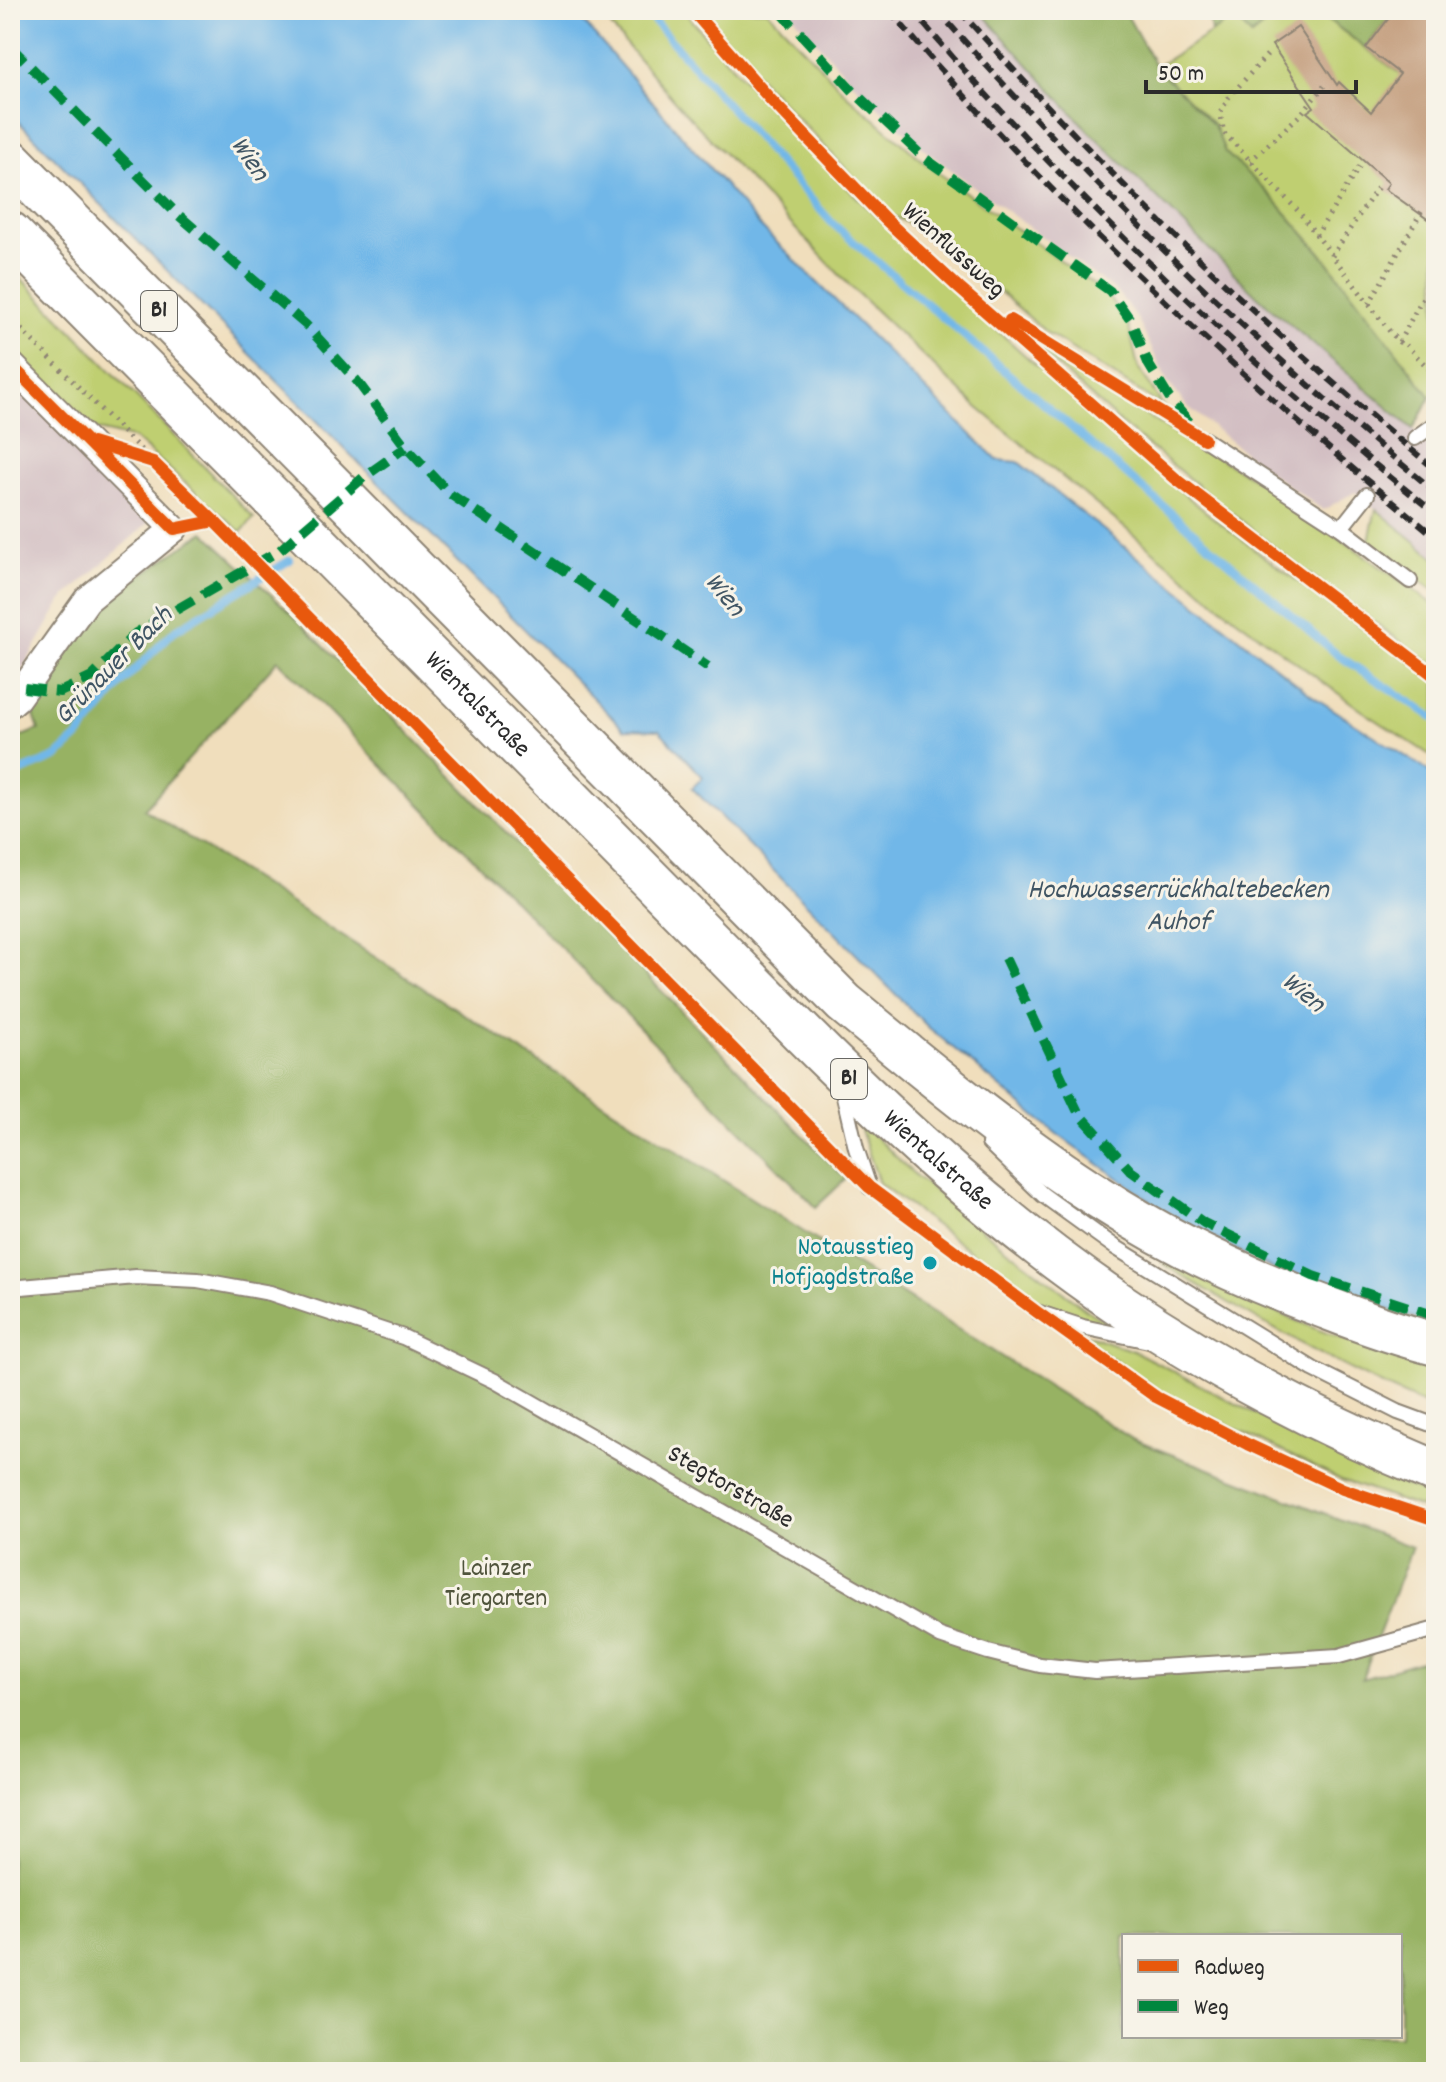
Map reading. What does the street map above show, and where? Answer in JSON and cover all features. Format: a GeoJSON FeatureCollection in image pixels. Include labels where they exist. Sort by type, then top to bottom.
{"type":"FeatureCollection","features":[{"type":"Feature","properties":{"kind":"main road","name":"Wientalstraße"},"geometry":{"type":"LineString","coordinates":[[10,160],[844,1003],[1030,1150],[1157,1233],[1289,1295],[1403,1336],[1436,1344]]}},
{"type":"Feature","properties":{"kind":"main road","name":"Wientalstraße"},"geometry":{"type":"LineString","coordinates":[[10,233],[838,1068],[923,1149],[1044,1250],[1120,1305],[1279,1399],[1436,1472]]}},
{"type":"Feature","properties":{"kind":"street"},"geometry":{"type":"LineString","coordinates":[[10,364],[174,529],[87,600],[13,701]]}},
{"type":"Feature","properties":{"kind":"lane"},"geometry":{"type":"LineString","coordinates":[[1415,438],[1436,423]]}},
{"type":"Feature","properties":{"kind":"lane"},"geometry":{"type":"LineString","coordinates":[[1204,439],[1341,528],[1410,581]]}},
{"type":"Feature","properties":{"kind":"lane"},"geometry":{"type":"LineString","coordinates":[[1341,528],[1367,495]]}},
{"type":"Feature","properties":{"kind":"lane"},"geometry":{"type":"LineString","coordinates":[[844,1003],[1043,1195],[1115,1247],[1313,1369],[1398,1412],[1436,1426]]}},
{"type":"Feature","properties":{"kind":"lane"},"geometry":{"type":"LineString","coordinates":[[838,1068],[856,1148],[869,1187]]}},
{"type":"Feature","properties":{"kind":"lane","name":"Stegtorstraße"},"geometry":{"type":"LineString","coordinates":[[10,1288],[136,1277],[198,1280],[270,1293],[403,1337],[495,1381],[940,1636],[1040,1665],[1095,1671],[1339,1656],[1436,1629]]}},
{"type":"Feature","properties":{"kind":"lane"},"geometry":{"type":"LineString","coordinates":[[1037,1312],[1083,1327],[1192,1350]]}},
{"type":"Feature","properties":{"kind":"path"},"geometry":{"type":"LineString","coordinates":[[1267,55],[1229,97],[1220,113],[1224,133],[1299,212],[1399,342],[1404,343],[1436,378],[1430,386],[1436,399]]}},
{"type":"Feature","properties":{"kind":"path"},"geometry":{"type":"LineString","coordinates":[[1250,161],[1301,114],[1324,86]]}},
{"type":"Feature","properties":{"kind":"path"},"geometry":{"type":"LineString","coordinates":[[1316,236],[1361,164]]}},
{"type":"Feature","properties":{"kind":"path"},"geometry":{"type":"LineString","coordinates":[[1332,256],[1378,187]]}},
{"type":"Feature","properties":{"kind":"path"},"geometry":{"type":"LineString","coordinates":[[1369,304],[1423,209]]}},
{"type":"Feature","properties":{"kind":"path"},"geometry":{"type":"LineString","coordinates":[[1399,342],[1436,273]]}},
{"type":"Feature","properties":{"kind":"path"},"geometry":{"type":"LineString","coordinates":[[10,318],[153,462]]}},
{"type":"Feature","properties":{"kind":"path"},"geometry":{"type":"LineString","coordinates":[[1430,371],[1436,359]]}},
{"type":"Feature","properties":{"kind":"shaded area"},"geometry":{"type":"Polygon","coordinates":[[[788,10],[979,10],[1086,128],[1258,297],[1436,448],[1436,559],[1355,492],[1323,510],[1266,470],[1186,405],[1167,381],[1137,318],[1118,293],[927,152],[858,88],[788,10]]]}},
{"type":"Feature","properties":{"kind":"shaded area"},"geometry":{"type":"Polygon","coordinates":[[[10,380],[149,522],[62,600],[22,670],[10,676],[10,380]]]}},
{"type":"Feature","properties":{"kind":"green space"},"geometry":{"type":"Polygon","coordinates":[[[597,10],[683,10],[764,102],[850,190],[1028,358],[1211,516],[1436,679],[1436,759],[1361,710],[1234,617],[977,407],[851,287],[678,105],[597,10]]]}},
{"type":"Feature","properties":{"kind":"green space"},"geometry":{"type":"Polygon","coordinates":[[[699,10],[767,10],[848,96],[925,163],[1105,293],[1128,323],[1138,367],[1164,407],[1047,333],[941,240],[889,214],[699,10]]]}},
{"type":"Feature","properties":{"kind":"green space"},"geometry":{"type":"Polygon","coordinates":[[[979,10],[1124,10],[1156,67],[1214,125],[1225,152],[1271,196],[1321,253],[1431,397],[1413,429],[1258,297],[1086,128],[979,10]]]}},
{"type":"Feature","properties":{"kind":"green space"},"geometry":{"type":"Polygon","coordinates":[[[1208,10],[1283,10],[1251,36],[1236,17],[1211,32],[1208,10]]]}},
{"type":"Feature","properties":{"kind":"green space"},"geometry":{"type":"Polygon","coordinates":[[[1283,10],[1315,10],[1400,74],[1436,144],[1436,395],[1431,397],[1321,253],[1271,196],[1225,152],[1214,125],[1156,67],[1236,17],[1251,36],[1283,10]]]}},
{"type":"Feature","properties":{"kind":"green space"},"geometry":{"type":"Polygon","coordinates":[[[1315,10],[1395,10],[1366,48],[1315,10]]]}},
{"type":"Feature","properties":{"kind":"green space"},"geometry":{"type":"Polygon","coordinates":[[[10,267],[254,518],[241,532],[135,439],[79,425],[10,352],[10,267]]]}},
{"type":"Feature","properties":{"kind":"green space"},"geometry":{"type":"Polygon","coordinates":[[[1027,339],[1165,427],[1260,482],[1436,606],[1436,666],[1285,556],[1123,425],[1027,339]]]}},
{"type":"Feature","properties":{"kind":"green space"},"geometry":{"type":"Polygon","coordinates":[[[1376,509],[1436,559],[1436,591],[1368,545],[1376,509]]]}},
{"type":"Feature","properties":{"kind":"green space","name":"Lainzer Tiergarten"},"geometry":{"type":"Polygon","coordinates":[[[204,532],[291,613],[846,1179],[816,1207],[278,660],[144,809],[1134,1440],[1412,1547],[1362,1679],[1436,1656],[1436,2072],[10,2072],[10,740],[39,730],[32,710],[45,678],[100,603],[204,532]]]}},
{"type":"Feature","properties":{"kind":"green space"},"geometry":{"type":"Polygon","coordinates":[[[860,1122],[917,1177],[1000,1244],[1115,1328],[1044,1306],[879,1183],[860,1122]]]}},
{"type":"Feature","properties":{"kind":"green space"},"geometry":{"type":"Polygon","coordinates":[[[1167,1257],[1232,1291],[1332,1335],[1436,1367],[1436,1409],[1365,1377],[1263,1323],[1163,1264],[1167,1257]]]}},
{"type":"Feature","properties":{"kind":"green space"},"geometry":{"type":"Polygon","coordinates":[[[1065,1327],[1136,1352],[1343,1459],[1436,1498],[1436,1513],[1341,1480],[1161,1392],[1065,1327]]]}},
{"type":"Feature","properties":{"kind":"water","name":"Hochwasserrückhaltebecken Auhof"},"geometry":{"type":"Polygon","coordinates":[[[10,10],[573,10],[761,227],[997,460],[1018,462],[1311,695],[1436,776],[1436,1325],[1283,1275],[1170,1215],[1057,1134],[928,1027],[692,788],[703,777],[659,730],[624,729],[10,113],[10,10]]]}},
{"type":"Feature","properties":{"kind":"building"},"geometry":{"type":"Polygon","coordinates":[[[1395,10],[1436,10],[1436,225],[1385,189],[1389,183],[1307,112],[1314,107],[1272,45],[1298,27],[1337,85],[1339,82],[1371,112],[1400,74],[1366,48],[1395,10]]]}},
{"type":"Feature","properties":{"kind":"waterway"},"geometry":{"type":"LineString","coordinates":[[644,10],[833,224],[1339,656],[1436,719]]}},
{"type":"Feature","properties":{"kind":"waterway","name":"Grünauer Bach"},"geometry":{"type":"LineString","coordinates":[[10,776],[56,757],[78,737],[122,683],[174,631],[290,560]]}},
{"type":"Feature","properties":{"kind":"railway"},"geometry":{"type":"LineString","coordinates":[[889,10],[1016,151],[1150,286],[1290,415],[1436,537]]}},
{"type":"Feature","properties":{"kind":"railway"},"geometry":{"type":"LineString","coordinates":[[912,10],[1033,145],[1162,275],[1297,398],[1436,514]]}},
{"type":"Feature","properties":{"kind":"railway"},"geometry":{"type":"LineString","coordinates":[[937,10],[1054,138],[1176,262],[1303,380],[1436,492]]}},
{"type":"Feature","properties":{"kind":"railway"},"geometry":{"type":"LineString","coordinates":[[959,10],[1072,132],[1188,249],[1310,362],[1436,470]]}},
{"type":"Feature","properties":{"kind":"marked path"},"geometry":{"type":"LineString","coordinates":[[779,10],[854,92],[923,157],[1110,291],[1131,321],[1149,365],[1169,398],[1191,424]]}},
{"type":"Feature","properties":{"kind":"marked path"},"geometry":{"type":"LineString","coordinates":[[10,46],[175,212],[306,325],[357,381],[406,447],[450,494],[708,667]]}},
{"type":"Feature","properties":{"kind":"marked path"},"geometry":{"type":"LineString","coordinates":[[24,688],[60,692],[92,677],[136,633],[280,550],[364,477],[406,447]]}},
{"type":"Feature","properties":{"kind":"marked path"},"geometry":{"type":"LineString","coordinates":[[1005,958],[1078,1112],[1131,1171],[1204,1223],[1313,1276],[1436,1316]]}},
{"type":"Feature","properties":{"kind":"cycle path","name":"Wienflussweg"},"geometry":{"type":"LineString","coordinates":[[692,10],[771,100],[885,219],[959,288],[1175,478],[1436,677]]}},
{"type":"Feature","properties":{"kind":"cycle path"},"geometry":{"type":"LineString","coordinates":[[1010,320],[1204,439]]}},
{"type":"Feature","properties":{"kind":"cycle path"},"geometry":{"type":"LineString","coordinates":[[10,364],[174,529],[214,521],[869,1187],[1156,1397],[1343,1489],[1436,1520]]}},
{"type":"Feature","properties":{"kind":"cycle path"},"geometry":{"type":"LineString","coordinates":[[92,443],[153,462],[214,521]]}},
{"type":"Feature","properties":{"kind":"place","name":"Notausstieg Hofjagdstraße"},"geometry":{"type":"Point","coordinates":[930,1263]}},
{"type":"Feature","properties":{"kind":"water label","name":"Wien"},"geometry":{"type":"Point","coordinates":[248,160]}},
{"type":"Feature","properties":{"kind":"water label","name":"Wien"},"geometry":{"type":"Point","coordinates":[723,596]}},
{"type":"Feature","properties":{"kind":"water label","name":"Wien"},"geometry":{"type":"Point","coordinates":[1302,994]}}]}
